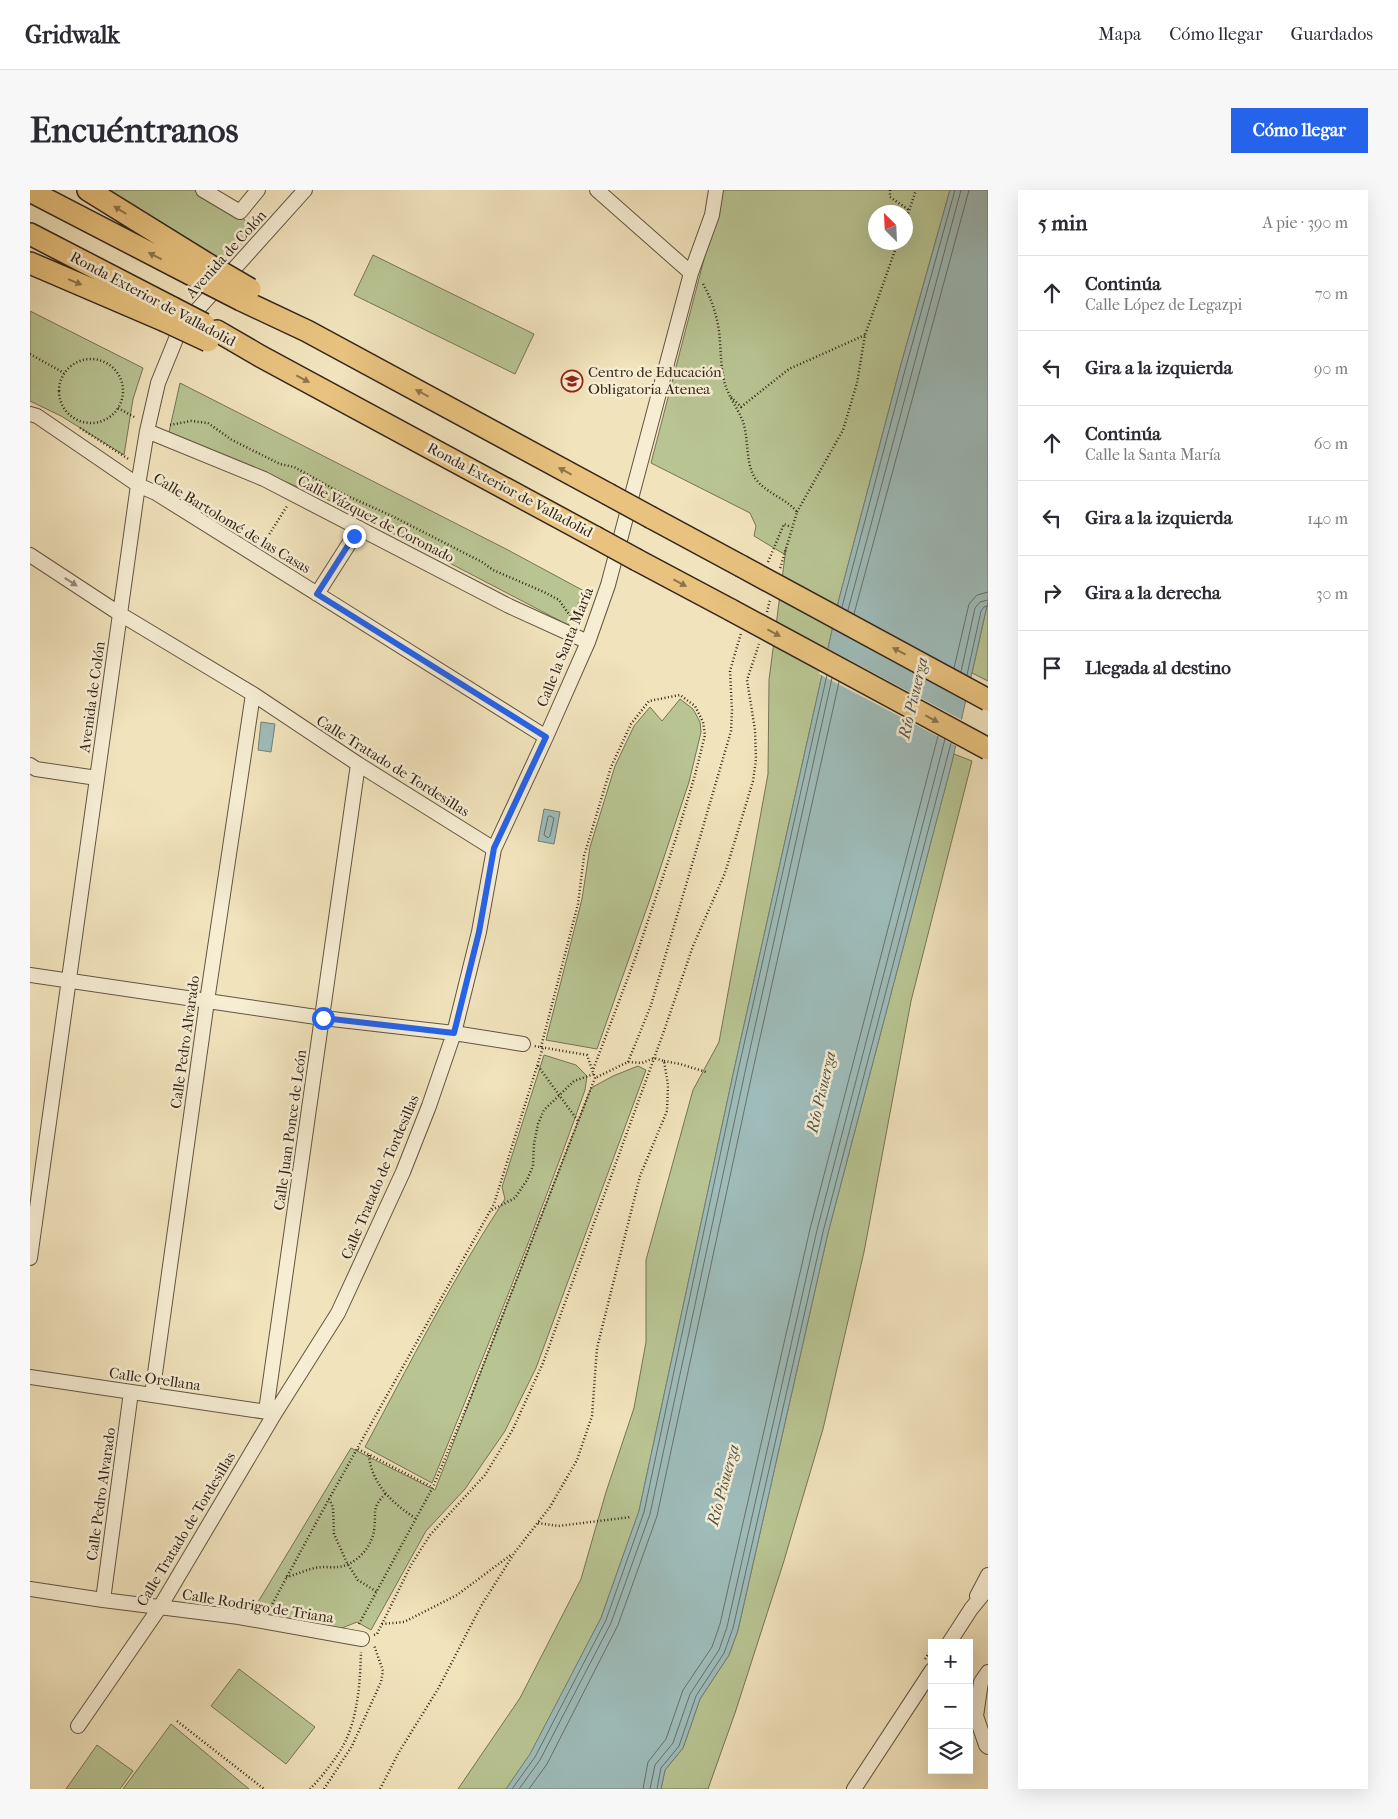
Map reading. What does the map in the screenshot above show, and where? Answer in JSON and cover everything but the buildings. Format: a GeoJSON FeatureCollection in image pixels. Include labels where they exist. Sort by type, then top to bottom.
{"type":"FeatureCollection","features":[{"type":"Feature","properties":{"kind":"highway"},"geometry":{"type":"LineString","coordinates":[[88,190],[204,272]]}},
{"type":"Feature","properties":{"kind":"highway"},"geometry":{"type":"LineString","coordinates":[[30,191],[204,272],[307,331],[988,700]]}},
{"type":"Feature","properties":{"kind":"highway","name":"Ronda Exterior de Valladolid"},"geometry":{"type":"LineString","coordinates":[[30,234],[168,314],[260,356],[988,748]]}},
{"type":"Feature","properties":{"kind":"highway"},"geometry":{"type":"LineString","coordinates":[[30,263],[168,314]]}},
{"type":"Feature","properties":{"kind":"street"},"geometry":{"type":"LineString","coordinates":[[203,190],[240,212],[258,190]]}},
{"type":"Feature","properties":{"kind":"street"},"geometry":{"type":"LineString","coordinates":[[597,190],[691,273]]}},
{"type":"Feature","properties":{"kind":"street","name":"Calle la Santa María"},"geometry":{"type":"LineString","coordinates":[[494,848],[546,737],[589,637],[608,585],[691,273],[712,215],[716,190]]}},
{"type":"Feature","properties":{"kind":"street","name":"Avenida de Colón"},"geometry":{"type":"LineString","coordinates":[[30,1258],[138,486],[147,431],[158,383],[180,329],[301,191]]}},
{"type":"Feature","properties":{"kind":"street","name":"Calle Bartolomé de las Casas"},"geometry":{"type":"LineString","coordinates":[[30,414],[37,416],[138,486],[156,493],[546,737]]}},
{"type":"Feature","properties":{"kind":"street","name":"Calle Vázquez de Coronado"},"geometry":{"type":"LineString","coordinates":[[147,431],[264,479],[509,606],[589,637]]}},
{"type":"Feature","properties":{"kind":"street"},"geometry":{"type":"LineString","coordinates":[[317,594],[359,528]]}},
{"type":"Feature","properties":{"kind":"street","name":"Calle Tratado de Tordesillas"},"geometry":{"type":"LineString","coordinates":[[30,555],[120,614],[253,694],[358,764],[494,848],[479,932],[454,1033],[429,1106],[403,1172],[338,1313],[271,1412],[160,1607],[78,1726]]}},
{"type":"Feature","properties":{"kind":"street","name":"Calle Pedro Alvarado"},"geometry":{"type":"LineString","coordinates":[[152,1395],[207,1001],[253,694]]}},
{"type":"Feature","properties":{"kind":"street","name":"Calle Juan Ponce de León"},"geometry":{"type":"LineString","coordinates":[[271,1412],[358,764]]}},
{"type":"Feature","properties":{"kind":"street"},"geometry":{"type":"LineString","coordinates":[[32,768],[97,778]]}},
{"type":"Feature","properties":{"kind":"street"},"geometry":{"type":"LineString","coordinates":[[30,975],[323,1018],[454,1033],[523,1044]]}},
{"type":"Feature","properties":{"kind":"street","name":"Calle Orellana"},"geometry":{"type":"LineString","coordinates":[[30,1377],[271,1412]]}},
{"type":"Feature","properties":{"kind":"street","name":"Calle Pedro Alvarado"},"geometry":{"type":"LineString","coordinates":[[103,1600],[132,1392]]}},
{"type":"Feature","properties":{"kind":"street"},"geometry":{"type":"LineString","coordinates":[[971,1609],[988,1575]]}},
{"type":"Feature","properties":{"kind":"street"},"geometry":{"type":"LineString","coordinates":[[952,1639],[971,1609],[988,1588]]}},
{"type":"Feature","properties":{"kind":"street","name":"Calle Rodrigo de Triana"},"geometry":{"type":"LineString","coordinates":[[30,1589],[239,1617],[263,1623],[364,1637]]}},
{"type":"Feature","properties":{"kind":"street"},"geometry":{"type":"LineString","coordinates":[[988,1672],[981,1682],[976,1716],[988,1747]]}},
{"type":"Feature","properties":{"kind":"street"},"geometry":{"type":"LineString","coordinates":[[854,1789],[928,1676]]}},
{"type":"Feature","properties":{"kind":"path"},"geometry":{"type":"LineString","coordinates":[[890,190],[890,197],[902,205]]}},
{"type":"Feature","properties":{"kind":"path"},"geometry":{"type":"LineString","coordinates":[[911,205],[916,190]]}},
{"type":"Feature","properties":{"kind":"path"},"geometry":{"type":"LineString","coordinates":[[780,570],[797,512],[844,430],[857,383],[865,336],[895,250]]}},
{"type":"Feature","properties":{"kind":"path"},"geometry":{"type":"LineString","coordinates":[[691,273],[702,283],[714,305],[724,382],[743,422],[750,464],[755,478],[764,487],[792,506],[797,512]]}},
{"type":"Feature","properties":{"kind":"path"},"geometry":{"type":"LineString","coordinates":[[730,396],[741,407],[789,368],[865,336]]}},
{"type":"Feature","properties":{"kind":"path"},"geometry":{"type":"LineString","coordinates":[[30,354],[64,373]]}},
{"type":"Feature","properties":{"kind":"path"},"geometry":{"type":"LineString","coordinates":[[88,359],[102,360],[114,368],[121,381],[123,395],[118,408],[110,417],[99,422],[88,423],[76,419],[68,413],[60,399],[60,383],[64,373],[74,363],[88,359]]}},
{"type":"Feature","properties":{"kind":"path"},"geometry":{"type":"LineString","coordinates":[[118,408],[136,418]]}},
{"type":"Feature","properties":{"kind":"path"},"geometry":{"type":"LineString","coordinates":[[76,419],[76,425]]}},
{"type":"Feature","properties":{"kind":"path"},"geometry":{"type":"LineString","coordinates":[[147,431],[191,421],[208,422],[232,440],[392,516],[482,562],[492,570],[559,600],[572,619],[589,637]]}},
{"type":"Feature","properties":{"kind":"path"},"geometry":{"type":"LineString","coordinates":[[256,556],[294,495]]}},
{"type":"Feature","properties":{"kind":"path"},"geometry":{"type":"LineString","coordinates":[[766,568],[784,524],[791,528]]}},
{"type":"Feature","properties":{"kind":"path"},"geometry":{"type":"LineString","coordinates":[[766,619],[773,593]]}},
{"type":"Feature","properties":{"kind":"path"},"geometry":{"type":"LineString","coordinates":[[628,1062],[651,1005],[731,732],[730,671],[742,629]]}},
{"type":"Feature","properties":{"kind":"path"},"geometry":{"type":"LineString","coordinates":[[377,1634],[411,1565],[430,1535],[485,1475],[513,1429],[543,1364],[693,946],[725,873],[753,781],[756,759],[755,730],[747,680],[761,638]]}},
{"type":"Feature","properties":{"kind":"path"},"geometry":{"type":"LineString","coordinates":[[310,1789],[343,1746],[354,1713],[360,1680],[364,1637],[377,1592],[432,1487],[473,1390],[595,1078],[593,1072],[587,1055],[541,1047],[578,904],[584,856],[611,767],[631,724],[649,702],[680,695],[695,706],[703,722],[705,735],[676,838],[593,1072],[574,1081],[544,1110],[538,1124],[534,1144],[533,1166],[527,1180],[514,1198],[491,1210]]}},
{"type":"Feature","properties":{"kind":"path"},"geometry":{"type":"LineString","coordinates":[[263,1623],[329,1499],[494,1204],[544,1048]]}},
{"type":"Feature","properties":{"kind":"path"},"geometry":{"type":"LineString","coordinates":[[595,1078],[628,1062],[642,1063],[654,1058],[706,1072]]}},
{"type":"Feature","properties":{"kind":"path"},"geometry":{"type":"LineString","coordinates":[[380,1789],[399,1752],[438,1689],[482,1606],[515,1552],[550,1507],[578,1460],[592,1416],[597,1348],[640,1176],[667,1110],[668,1085],[664,1061]]}},
{"type":"Feature","properties":{"kind":"path"},"geometry":{"type":"LineString","coordinates":[[538,1066],[579,1122]]}},
{"type":"Feature","properties":{"kind":"path"},"geometry":{"type":"LineString","coordinates":[[358,1449],[432,1487]]}},
{"type":"Feature","properties":{"kind":"path"},"geometry":{"type":"LineString","coordinates":[[369,1455],[370,1466],[375,1480],[400,1508],[415,1518]]}},
{"type":"Feature","properties":{"kind":"path"},"geometry":{"type":"LineString","coordinates":[[286,1577],[321,1567],[341,1567],[358,1558],[366,1551],[371,1541],[375,1509],[379,1500],[386,1493]]}},
{"type":"Feature","properties":{"kind":"path"},"geometry":{"type":"LineString","coordinates":[[329,1499],[333,1507],[334,1534],[346,1563],[358,1580],[377,1592]]}},
{"type":"Feature","properties":{"kind":"path"},"geometry":{"type":"LineString","coordinates":[[537,1523],[558,1526],[631,1518]]}},
{"type":"Feature","properties":{"kind":"path"},"geometry":{"type":"LineString","coordinates":[[382,1624],[404,1622],[457,1595],[515,1552]]}},
{"type":"Feature","properties":{"kind":"path"},"geometry":{"type":"LineString","coordinates":[[324,1789],[352,1746],[383,1671],[364,1637]]}},
{"type":"Feature","properties":{"kind":"path"},"geometry":{"type":"LineString","coordinates":[[177,1722],[264,1789]]}},
{"type":"Feature","properties":{"kind":"green space"},"geometry":{"type":"Polygon","coordinates":[[[95,190],[197,190],[240,216],[254,228],[223,264],[95,190]]]}},
{"type":"Feature","properties":{"kind":"green space"},"geometry":{"type":"Polygon","coordinates":[[[722,190],[950,190],[900,368],[839,599],[734,1070],[639,1511],[601,1618],[530,1755],[506,1789],[458,1789],[520,1698],[581,1579],[606,1492],[634,1408],[646,1342],[646,1260],[693,1090],[719,1042],[768,774],[769,680],[786,548],[784,554],[754,536],[756,526],[750,513],[651,463],[722,190]]]}},
{"type":"Feature","properties":{"kind":"green space"},"geometry":{"type":"Polygon","coordinates":[[[373,255],[534,334],[515,374],[354,295],[373,255]]]}},
{"type":"Feature","properties":{"kind":"green space"},"geometry":{"type":"Polygon","coordinates":[[[30,311],[143,368],[133,399],[124,455],[61,416],[30,401],[30,311]]]}},
{"type":"Feature","properties":{"kind":"green space"},"geometry":{"type":"Polygon","coordinates":[[[180,383],[508,550],[584,591],[568,625],[333,502],[169,432],[180,383]]]}},
{"type":"Feature","properties":{"kind":"green space"},"geometry":{"type":"Polygon","coordinates":[[[988,601],[988,681],[972,673],[988,601]]]}},
{"type":"Feature","properties":{"kind":"green space"},"geometry":{"type":"Polygon","coordinates":[[[680,699],[693,709],[700,722],[701,732],[689,782],[597,1049],[546,1040],[582,899],[590,847],[615,766],[634,726],[650,707],[662,721],[680,699]]]}},
{"type":"Feature","properties":{"kind":"green space"},"geometry":{"type":"Polygon","coordinates":[[[954,754],[972,761],[911,1001],[864,1252],[823,1429],[783,1564],[735,1713],[708,1789],[661,1789],[665,1770],[683,1748],[700,1699],[729,1655],[738,1630],[828,1233],[954,754]]]}},
{"type":"Feature","properties":{"kind":"green space"},"geometry":{"type":"Polygon","coordinates":[[[544,1055],[576,1065],[587,1076],[585,1090],[530,1239],[432,1483],[365,1447],[450,1290],[505,1199],[502,1187],[544,1055]]]}},
{"type":"Feature","properties":{"kind":"green space"},"geometry":{"type":"Polygon","coordinates":[[[638,1066],[646,1070],[536,1368],[505,1431],[465,1489],[426,1531],[371,1630],[357,1622],[342,1628],[269,1618],[252,1612],[351,1448],[435,1490],[591,1088],[613,1076],[638,1066]]]}},
{"type":"Feature","properties":{"kind":"green space"},"geometry":{"type":"Polygon","coordinates":[[[239,1669],[315,1727],[286,1764],[211,1706],[239,1669]]]}},
{"type":"Feature","properties":{"kind":"green space"},"geometry":{"type":"Polygon","coordinates":[[[171,1724],[249,1789],[123,1789],[171,1724]]]}},
{"type":"Feature","properties":{"kind":"green space"},"geometry":{"type":"Polygon","coordinates":[[[97,1745],[133,1771],[120,1789],[66,1789],[97,1745]]]}},
{"type":"Feature","properties":{"kind":"water","name":"Río Pisuerga"},"geometry":{"type":"Polygon","coordinates":[[[950,190],[988,190],[988,601],[952,762],[828,1233],[738,1630],[729,1655],[700,1699],[683,1748],[665,1770],[661,1789],[506,1789],[530,1754],[601,1618],[639,1511],[734,1070],[839,599],[900,368],[950,190]]]}},
{"type":"Feature","properties":{"kind":"water"},"geometry":{"type":"Polygon","coordinates":[[[261,722],[275,724],[271,752],[258,750],[261,722]]]}},
{"type":"Feature","properties":{"kind":"water"},"geometry":{"type":"Polygon","coordinates":[[[544,809],[560,812],[554,844],[538,841],[544,809]]]}},
{"type":"Feature","properties":{"kind":"pier"},"geometry":{"type":"Polygon","coordinates":[[[825,647],[964,721],[958,747],[819,674],[825,647]]]}},
{"type":"Feature","properties":{"kind":"place","name":"Centro de Educación Obligatoria Atenea"},"geometry":{"type":"Point","coordinates":[572,381]}},
{"type":"Feature","properties":{"kind":"route"},"geometry":{"type":"LineString","coordinates":[[323,1018],[454,1033],[479,932],[494,848],[546,737],[317,594],[354,536]]}}]}
